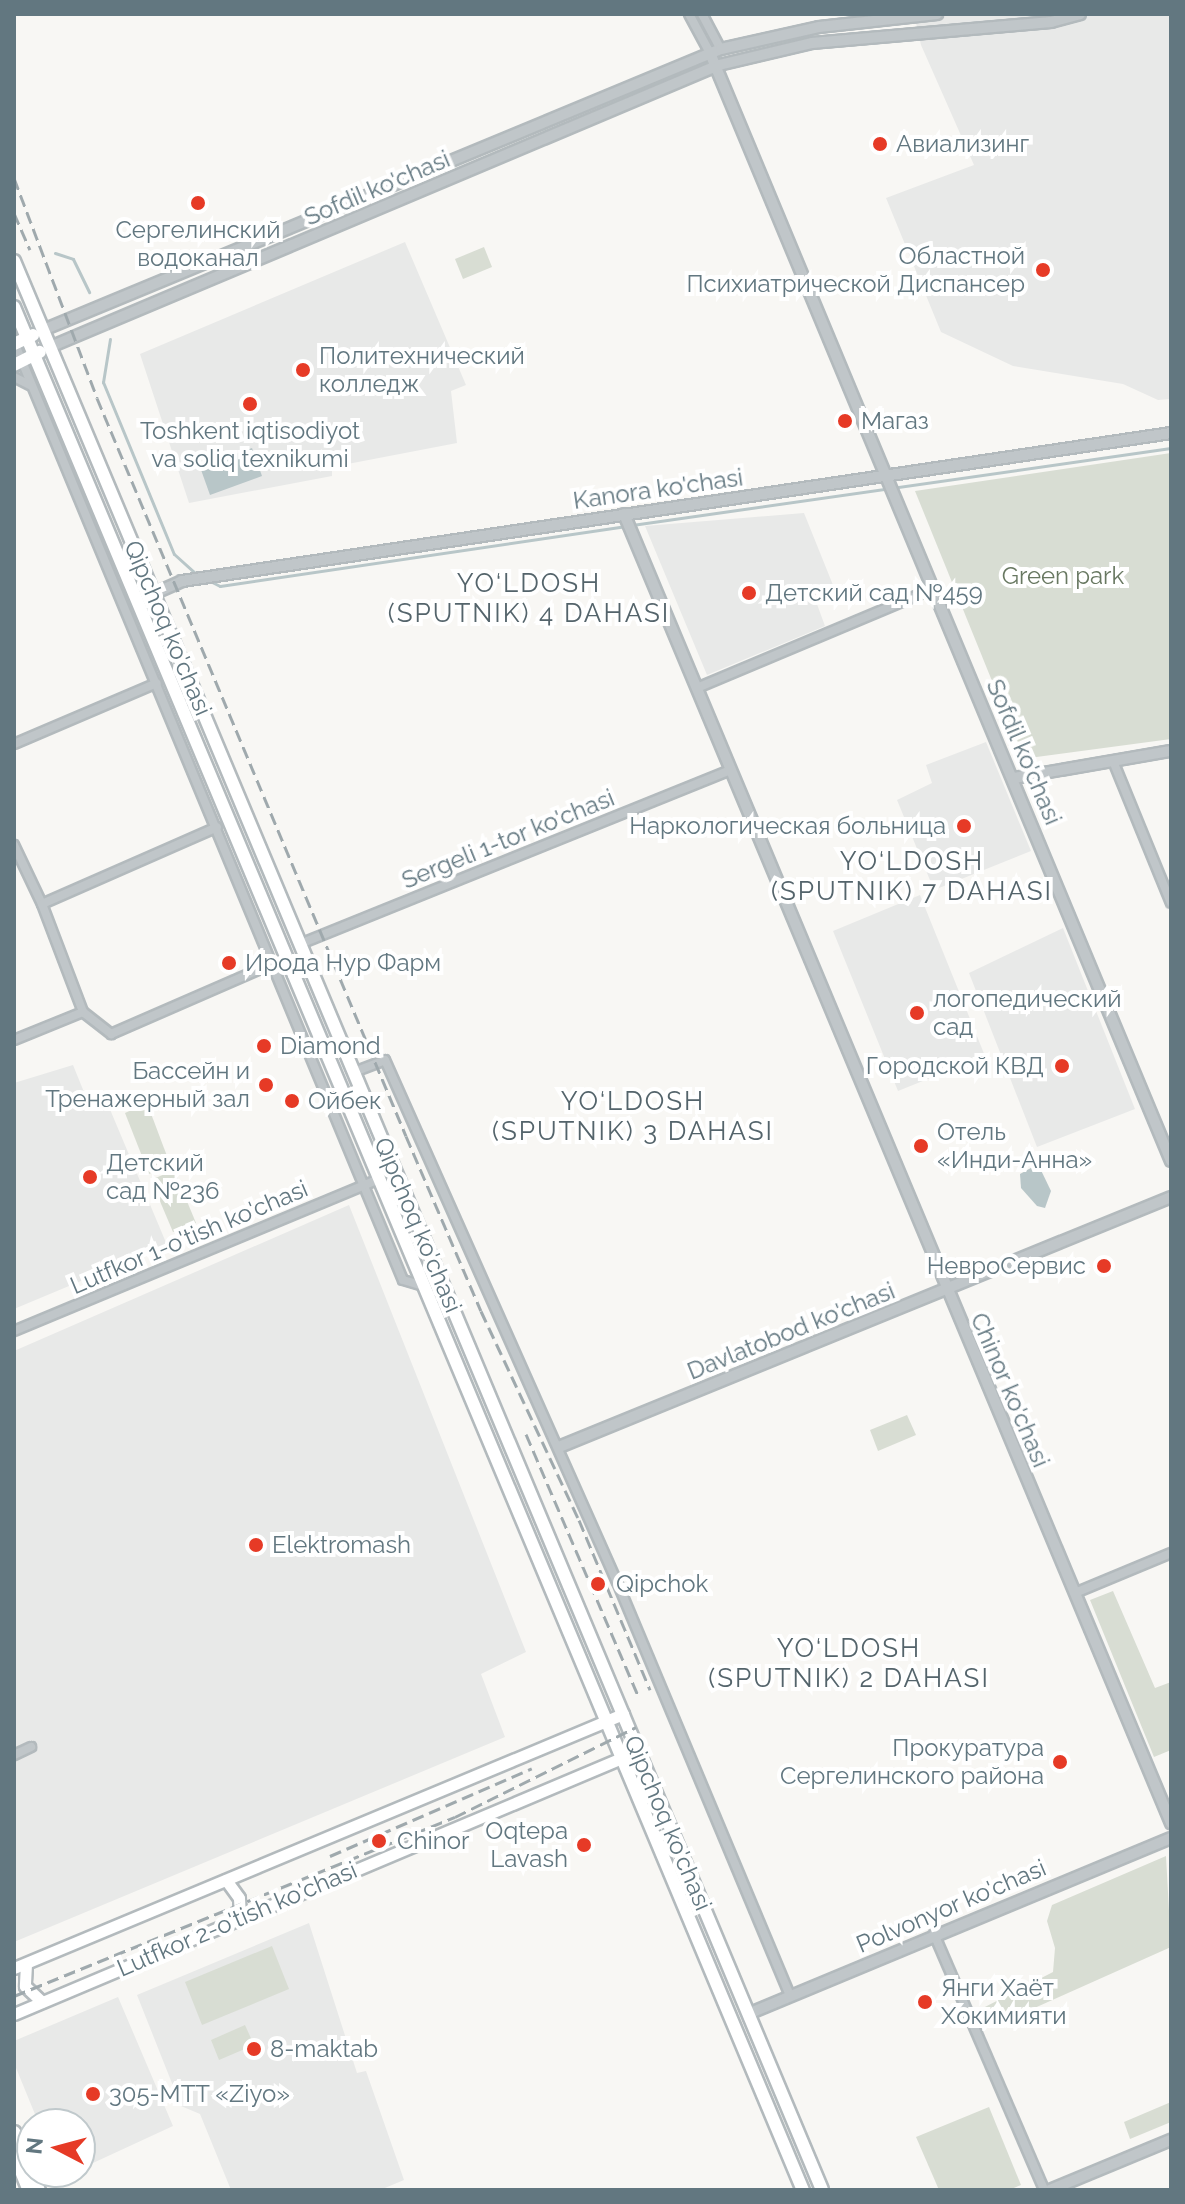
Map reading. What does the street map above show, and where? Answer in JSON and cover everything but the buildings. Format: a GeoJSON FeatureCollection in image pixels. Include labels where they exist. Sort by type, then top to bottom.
{"type":"FeatureCollection","features":[{"type":"Feature","properties":{"kind":"main road","name":"Qipchoq ko'chasi"},"geometry":{"type":"LineString","coordinates":[[14,261],[822,2190]]}},
{"type":"Feature","properties":{"kind":"main road","name":"Qipchoq ko'chasi"},"geometry":{"type":"LineString","coordinates":[[14,307],[17,342],[23,360],[122,565],[803,2190]]}},
{"type":"Feature","properties":{"kind":"main road"},"geometry":{"type":"LineString","coordinates":[[17,342],[43,330]]}},
{"type":"Feature","properties":{"kind":"main road"},"geometry":{"type":"LineString","coordinates":[[17,342],[50,347]]}},
{"type":"Feature","properties":{"kind":"main road"},"geometry":{"type":"LineString","coordinates":[[23,360],[50,347]]}},
{"type":"Feature","properties":{"kind":"main road"},"geometry":{"type":"LineString","coordinates":[[122,565],[138,558]]}},
{"type":"Feature","properties":{"kind":"main road"},"geometry":{"type":"LineString","coordinates":[[324,1047],[340,1040]]}},
{"type":"Feature","properties":{"kind":"main road"},"geometry":{"type":"LineString","coordinates":[[425,1286],[441,1279]]}},
{"type":"Feature","properties":{"kind":"main road"},"geometry":{"type":"LineString","coordinates":[[536,1552],[552,1545]]}},
{"type":"Feature","properties":{"kind":"main road","name":"Lutfkor 2-o'tish ko'chasi"},"geometry":{"type":"LineString","coordinates":[[20,1966],[623,1714]]}},
{"type":"Feature","properties":{"kind":"main road","name":"Lutfkor 2-o'tish ko'chasi"},"geometry":{"type":"LineString","coordinates":[[14,2014],[638,1751]]}},
{"type":"Feature","properties":{"kind":"main road"},"geometry":{"type":"LineString","coordinates":[[226,1880],[239,1898],[240,1918]]}},
{"type":"Feature","properties":{"kind":"main road"},"geometry":{"type":"LineString","coordinates":[[20,1966],[25,1986],[42,2002]]}},
{"type":"Feature","properties":{"kind":"main road"},"geometry":{"type":"LineString","coordinates":[[723,2000],[739,1993]]}},
{"type":"Feature","properties":{"kind":"main road"},"geometry":{"type":"LineString","coordinates":[[14,2131],[39,2190]]}},
{"type":"Feature","properties":{"kind":"main road"},"geometry":{"type":"LineString","coordinates":[[14,2156],[28,2190]]}},
{"type":"Feature","properties":{"kind":"street","name":"Sofdil ko'chasi"},"geometry":{"type":"LineString","coordinates":[[689,14],[715,51]]}},
{"type":"Feature","properties":{"kind":"street","name":"Sofdil ko'chasi"},"geometry":{"type":"LineString","coordinates":[[702,14],[719,65],[890,485],[1171,1161]]}},
{"type":"Feature","properties":{"kind":"street"},"geometry":{"type":"LineString","coordinates":[[715,51],[819,27],[937,14]]}},
{"type":"Feature","properties":{"kind":"street"},"geometry":{"type":"LineString","coordinates":[[719,65],[812,43],[1051,22],[1080,14]]}},
{"type":"Feature","properties":{"kind":"street","name":"Sofdil ko'chasi"},"geometry":{"type":"LineString","coordinates":[[43,330],[715,51]]}},
{"type":"Feature","properties":{"kind":"street","name":"Sofdil ko'chasi"},"geometry":{"type":"LineString","coordinates":[[50,347],[719,65]]}},
{"type":"Feature","properties":{"kind":"street"},"geometry":{"type":"LineString","coordinates":[[362,197],[369,213]]}},
{"type":"Feature","properties":{"kind":"street"},"geometry":{"type":"LineString","coordinates":[[84,313],[92,330]]}},
{"type":"Feature","properties":{"kind":"street","name":"Qipchoq ko'chasi"},"geometry":{"type":"LineString","coordinates":[[23,360],[403,1280],[425,1286]]}},
{"type":"Feature","properties":{"kind":"street"},"geometry":{"type":"LineString","coordinates":[[14,377],[33,389]]}},
{"type":"Feature","properties":{"kind":"street","name":"Kanora ko'chasi"},"geometry":{"type":"LineString","coordinates":[[153,594],[182,581],[208,580],[890,485],[1171,433]]}},
{"type":"Feature","properties":{"kind":"street","name":"Chinor ko'chasi"},"geometry":{"type":"LineString","coordinates":[[627,521],[945,1289],[1171,1823]]}},
{"type":"Feature","properties":{"kind":"street"},"geometry":{"type":"LineString","coordinates":[[697,688],[933,589]]}},
{"type":"Feature","properties":{"kind":"street"},"geometry":{"type":"LineString","coordinates":[[14,744],[157,683]]}},
{"type":"Feature","properties":{"kind":"street"},"geometry":{"type":"LineString","coordinates":[[1014,778],[1171,751]]}},
{"type":"Feature","properties":{"kind":"street"},"geometry":{"type":"LineString","coordinates":[[1113,761],[1171,903]]}},
{"type":"Feature","properties":{"kind":"street","name":"Sergeli 1-tor ko'chasi"},"geometry":{"type":"LineString","coordinates":[[300,944],[731,770]]}},
{"type":"Feature","properties":{"kind":"street"},"geometry":{"type":"LineString","coordinates":[[42,904],[217,827]]}},
{"type":"Feature","properties":{"kind":"street"},"geometry":{"type":"LineString","coordinates":[[14,845],[42,904],[83,1012],[111,1034],[274,963]]}},
{"type":"Feature","properties":{"kind":"street"},"geometry":{"type":"LineString","coordinates":[[14,1040],[83,1012]]}},
{"type":"Feature","properties":{"kind":"street"},"geometry":{"type":"LineString","coordinates":[[354,1072],[385,1060],[471,1261],[559,1447],[790,1996]]}},
{"type":"Feature","properties":{"kind":"street","name":"Lutfkor 1-o'tish ko'chasi"},"geometry":{"type":"LineString","coordinates":[[14,1331],[380,1179]]}},
{"type":"Feature","properties":{"kind":"street","name":"Davlatobod ko'chasi"},"geometry":{"type":"LineString","coordinates":[[559,1447],[1171,1197]]}},
{"type":"Feature","properties":{"kind":"street"},"geometry":{"type":"LineString","coordinates":[[1075,1593],[1171,1553]]}},
{"type":"Feature","properties":{"kind":"street"},"geometry":{"type":"LineString","coordinates":[[14,1755],[31,1747]]}},
{"type":"Feature","properties":{"kind":"street","name":"Polvonyor ko'chasi"},"geometry":{"type":"LineString","coordinates":[[748,2014],[934,1934],[1171,1838]]}},
{"type":"Feature","properties":{"kind":"street"},"geometry":{"type":"LineString","coordinates":[[934,1934],[1047,2190],[1171,2140]]}},
{"type":"Feature","properties":{"kind":"shaded area"},"geometry":{"type":"Polygon","coordinates":[[[914,14],[1171,14],[1171,399],[1158,400],[1123,384],[1013,366],[941,332],[886,198],[974,165],[921,45],[914,14]]]}},
{"type":"Feature","properties":{"kind":"shaded area","name":"Политехнический колледж"},"geometry":{"type":"Polygon","coordinates":[[[405,242],[466,385],[451,391],[457,443],[332,467],[332,476],[189,503],[140,354],[405,242]]]}},
{"type":"Feature","properties":{"kind":"shaded area"},"geometry":{"type":"Polygon","coordinates":[[[252,448],[262,476],[210,495],[200,467],[252,448]]]}},
{"type":"Feature","properties":{"kind":"shaded area","name":"Детский сад №459"},"geometry":{"type":"Polygon","coordinates":[[[804,513],[835,590],[814,596],[825,626],[707,675],[645,526],[804,513]]]}},
{"type":"Feature","properties":{"kind":"shaded area","name":"Наркологическая больница"},"geometry":{"type":"Polygon","coordinates":[[[986,742],[1031,851],[934,890],[897,800],[932,783],[926,765],[986,742]]]}},
{"type":"Feature","properties":{"kind":"shaded area","name":"логопедический сад"},"geometry":{"type":"Polygon","coordinates":[[[920,895],[985,1056],[898,1091],[833,931],[920,895]]]}},
{"type":"Feature","properties":{"kind":"shaded area","name":"Городской КВД"},"geometry":{"type":"Polygon","coordinates":[[[1063,928],[1135,1109],[1037,1147],[969,973],[1063,928]]]}},
{"type":"Feature","properties":{"kind":"shaded area","name":"Детский сад №236"},"geometry":{"type":"Polygon","coordinates":[[[73,1065],[86,1097],[109,1107],[167,1245],[14,1309],[14,1083],[73,1065]]]}},
{"type":"Feature","properties":{"kind":"shaded area"},"geometry":{"type":"Polygon","coordinates":[[[1038,1164],[1051,1191],[1045,1208],[1037,1206],[1021,1188],[1020,1174],[1038,1164]]]}},
{"type":"Feature","properties":{"kind":"shaded area"},"geometry":{"type":"Polygon","coordinates":[[[349,1205],[526,1652],[481,1674],[505,1737],[14,1942],[14,1351],[349,1205]]]}},
{"type":"Feature","properties":{"kind":"shaded area","name":"8-maktab"},"geometry":{"type":"Polygon","coordinates":[[[309,1923],[357,2073],[366,2071],[404,2180],[380,2190],[231,2190],[200,2114],[181,2106],[137,1995],[309,1923]]]}},
{"type":"Feature","properties":{"kind":"shaded area","name":"305-MTT «Ziyo»"},"geometry":{"type":"Polygon","coordinates":[[[118,1997],[173,2126],[96,2162],[96,2108],[32,2108],[14,2063],[14,2041],[118,1997]]]}},
{"type":"Feature","properties":{"kind":"green space"},"geometry":{"type":"Polygon","coordinates":[[[484,247],[492,267],[463,279],[455,259],[484,247]]]}},
{"type":"Feature","properties":{"kind":"green space","name":"Green park"},"geometry":{"type":"Polygon","coordinates":[[[1171,453],[1171,739],[1029,758],[1020,750],[915,491],[1171,453]]]}},
{"type":"Feature","properties":{"kind":"green space"},"geometry":{"type":"Polygon","coordinates":[[[147,1103],[170,1164],[149,1174],[125,1113],[147,1103]]]}},
{"type":"Feature","properties":{"kind":"green space"},"geometry":{"type":"Polygon","coordinates":[[[174,1170],[196,1223],[173,1232],[151,1180],[174,1170]]]}},
{"type":"Feature","properties":{"kind":"green space"},"geometry":{"type":"Polygon","coordinates":[[[907,1415],[916,1435],[878,1451],[870,1430],[907,1415]]]}},
{"type":"Feature","properties":{"kind":"green space"},"geometry":{"type":"Polygon","coordinates":[[[1113,1591],[1155,1688],[1171,1682],[1171,1750],[1154,1757],[1090,1600],[1113,1591]]]}},
{"type":"Feature","properties":{"kind":"green space"},"geometry":{"type":"Polygon","coordinates":[[[1166,1856],[1171,1947],[992,2027],[978,2023],[981,2009],[1053,1972],[1055,1948],[1047,1921],[1052,1905],[1166,1856]]]}},
{"type":"Feature","properties":{"kind":"green space"},"geometry":{"type":"Polygon","coordinates":[[[272,1946],[289,1989],[202,2025],[185,1982],[272,1946]]]}},
{"type":"Feature","properties":{"kind":"green space"},"geometry":{"type":"Polygon","coordinates":[[[245,2025],[254,2045],[219,2060],[211,2040],[245,2025]]]}},
{"type":"Feature","properties":{"kind":"green space"},"geometry":{"type":"Polygon","coordinates":[[[1171,2102],[1171,2122],[1130,2139],[1124,2122],[1171,2102]]]}},
{"type":"Feature","properties":{"kind":"green space"},"geometry":{"type":"Polygon","coordinates":[[[989,2107],[1021,2185],[1009,2190],[939,2190],[916,2137],[989,2107]]]}},
{"type":"Feature","properties":{"kind":"waterway"},"geometry":{"type":"LineString","coordinates":[[55,253],[73,259],[89,292]]}},
{"type":"Feature","properties":{"kind":"waterway"},"geometry":{"type":"LineString","coordinates":[[110,339],[103,382],[174,554],[196,574]]}},
{"type":"Feature","properties":{"kind":"waterway"},"geometry":{"type":"LineString","coordinates":[[632,525],[1171,448]]}},
{"type":"Feature","properties":{"kind":"waterway"},"geometry":{"type":"LineString","coordinates":[[210,581],[220,586],[625,526]]}},
{"type":"Feature","properties":{"kind":"railway"},"geometry":{"type":"LineString","coordinates":[[14,178],[97,398],[406,1136],[481,1311],[579,1520],[650,1690]]}},
{"type":"Feature","properties":{"kind":"railway"},"geometry":{"type":"LineString","coordinates":[[14,213],[30,250]]}},
{"type":"Feature","properties":{"kind":"railway"},"geometry":{"type":"LineString","coordinates":[[526,1434],[638,1695]]}},
{"type":"Feature","properties":{"kind":"railway"},"geometry":{"type":"LineString","coordinates":[[14,1996],[455,1817],[636,1727]]}},
{"type":"Feature","properties":{"kind":"railway"},"geometry":{"type":"LineString","coordinates":[[330,1856],[532,1768]]}},
{"type":"Feature","properties":{"kind":"place","name":"Авиализинг"},"geometry":{"type":"Point","coordinates":[880,144]}},
{"type":"Feature","properties":{"kind":"place","name":"Сергелинский водоканал"},"geometry":{"type":"Point","coordinates":[198,203]}},
{"type":"Feature","properties":{"kind":"place","name":"Областной Психиатрической Диспансер"},"geometry":{"type":"Point","coordinates":[1043,270]}},
{"type":"Feature","properties":{"kind":"place","name":"Политехнический колледж"},"geometry":{"type":"Point","coordinates":[303,370]}},
{"type":"Feature","properties":{"kind":"place","name":"Toshkent iqtisodiyot va soliq texnikumi"},"geometry":{"type":"Point","coordinates":[250,404]}},
{"type":"Feature","properties":{"kind":"place","name":"Магаз"},"geometry":{"type":"Point","coordinates":[845,421]}},
{"type":"Feature","properties":{"kind":"place","name":"Детский сад №459"},"geometry":{"type":"Point","coordinates":[749,593]}},
{"type":"Feature","properties":{"kind":"place","name":"Наркологическая больница"},"geometry":{"type":"Point","coordinates":[964,826]}},
{"type":"Feature","properties":{"kind":"place","name":"Ирода Нур Фарм"},"geometry":{"type":"Point","coordinates":[229,963]}},
{"type":"Feature","properties":{"kind":"place","name":"логопедический сад"},"geometry":{"type":"Point","coordinates":[917,1013]}},
{"type":"Feature","properties":{"kind":"place","name":"Diamond"},"geometry":{"type":"Point","coordinates":[264,1046]}},
{"type":"Feature","properties":{"kind":"place","name":"Городской КВД"},"geometry":{"type":"Point","coordinates":[1062,1066]}},
{"type":"Feature","properties":{"kind":"place","name":"Бассейн и Тренажерный зал"},"geometry":{"type":"Point","coordinates":[266,1085]}},
{"type":"Feature","properties":{"kind":"place","name":"Ойбек"},"geometry":{"type":"Point","coordinates":[292,1101]}},
{"type":"Feature","properties":{"kind":"place","name":"Отель «Инди-Анна»"},"geometry":{"type":"Point","coordinates":[921,1146]}},
{"type":"Feature","properties":{"kind":"place","name":"Детский сад №236"},"geometry":{"type":"Point","coordinates":[90,1177]}},
{"type":"Feature","properties":{"kind":"place","name":"НевроСервис"},"geometry":{"type":"Point","coordinates":[1104,1266]}},
{"type":"Feature","properties":{"kind":"place","name":"Elektromash"},"geometry":{"type":"Point","coordinates":[256,1545]}},
{"type":"Feature","properties":{"kind":"place","name":"Qipchok"},"geometry":{"type":"Point","coordinates":[598,1584]}},
{"type":"Feature","properties":{"kind":"place","name":"Прокуратура Сергелинского района"},"geometry":{"type":"Point","coordinates":[1060,1762]}},
{"type":"Feature","properties":{"kind":"place","name":"Chinor"},"geometry":{"type":"Point","coordinates":[379,1841]}},
{"type":"Feature","properties":{"kind":"place","name":"Oqtepa Lavash"},"geometry":{"type":"Point","coordinates":[584,1845]}},
{"type":"Feature","properties":{"kind":"place","name":"Янги Хаёт Хокимияти"},"geometry":{"type":"Point","coordinates":[925,2002]}},
{"type":"Feature","properties":{"kind":"place","name":"8-maktab"},"geometry":{"type":"Point","coordinates":[254,2049]}},
{"type":"Feature","properties":{"kind":"place","name":"305-MTT «Ziyo»"},"geometry":{"type":"Point","coordinates":[93,2094]}},
{"type":"Feature","properties":{"kind":"district","name":"YO‘LDOSH (SPUTNIK) 4 DAHASI"},"geometry":{"type":"Point","coordinates":[529,599]}},
{"type":"Feature","properties":{"kind":"district","name":"YO‘LDOSH (SPUTNIK) 7 DAHASI"},"geometry":{"type":"Point","coordinates":[912,877]}},
{"type":"Feature","properties":{"kind":"district","name":"YO‘LDOSH (SPUTNIK) 3 DAHASI"},"geometry":{"type":"Point","coordinates":[633,1117]}},
{"type":"Feature","properties":{"kind":"district","name":"YO‘LDOSH (SPUTNIK) 2 DAHASI"},"geometry":{"type":"Point","coordinates":[849,1664]}}]}
